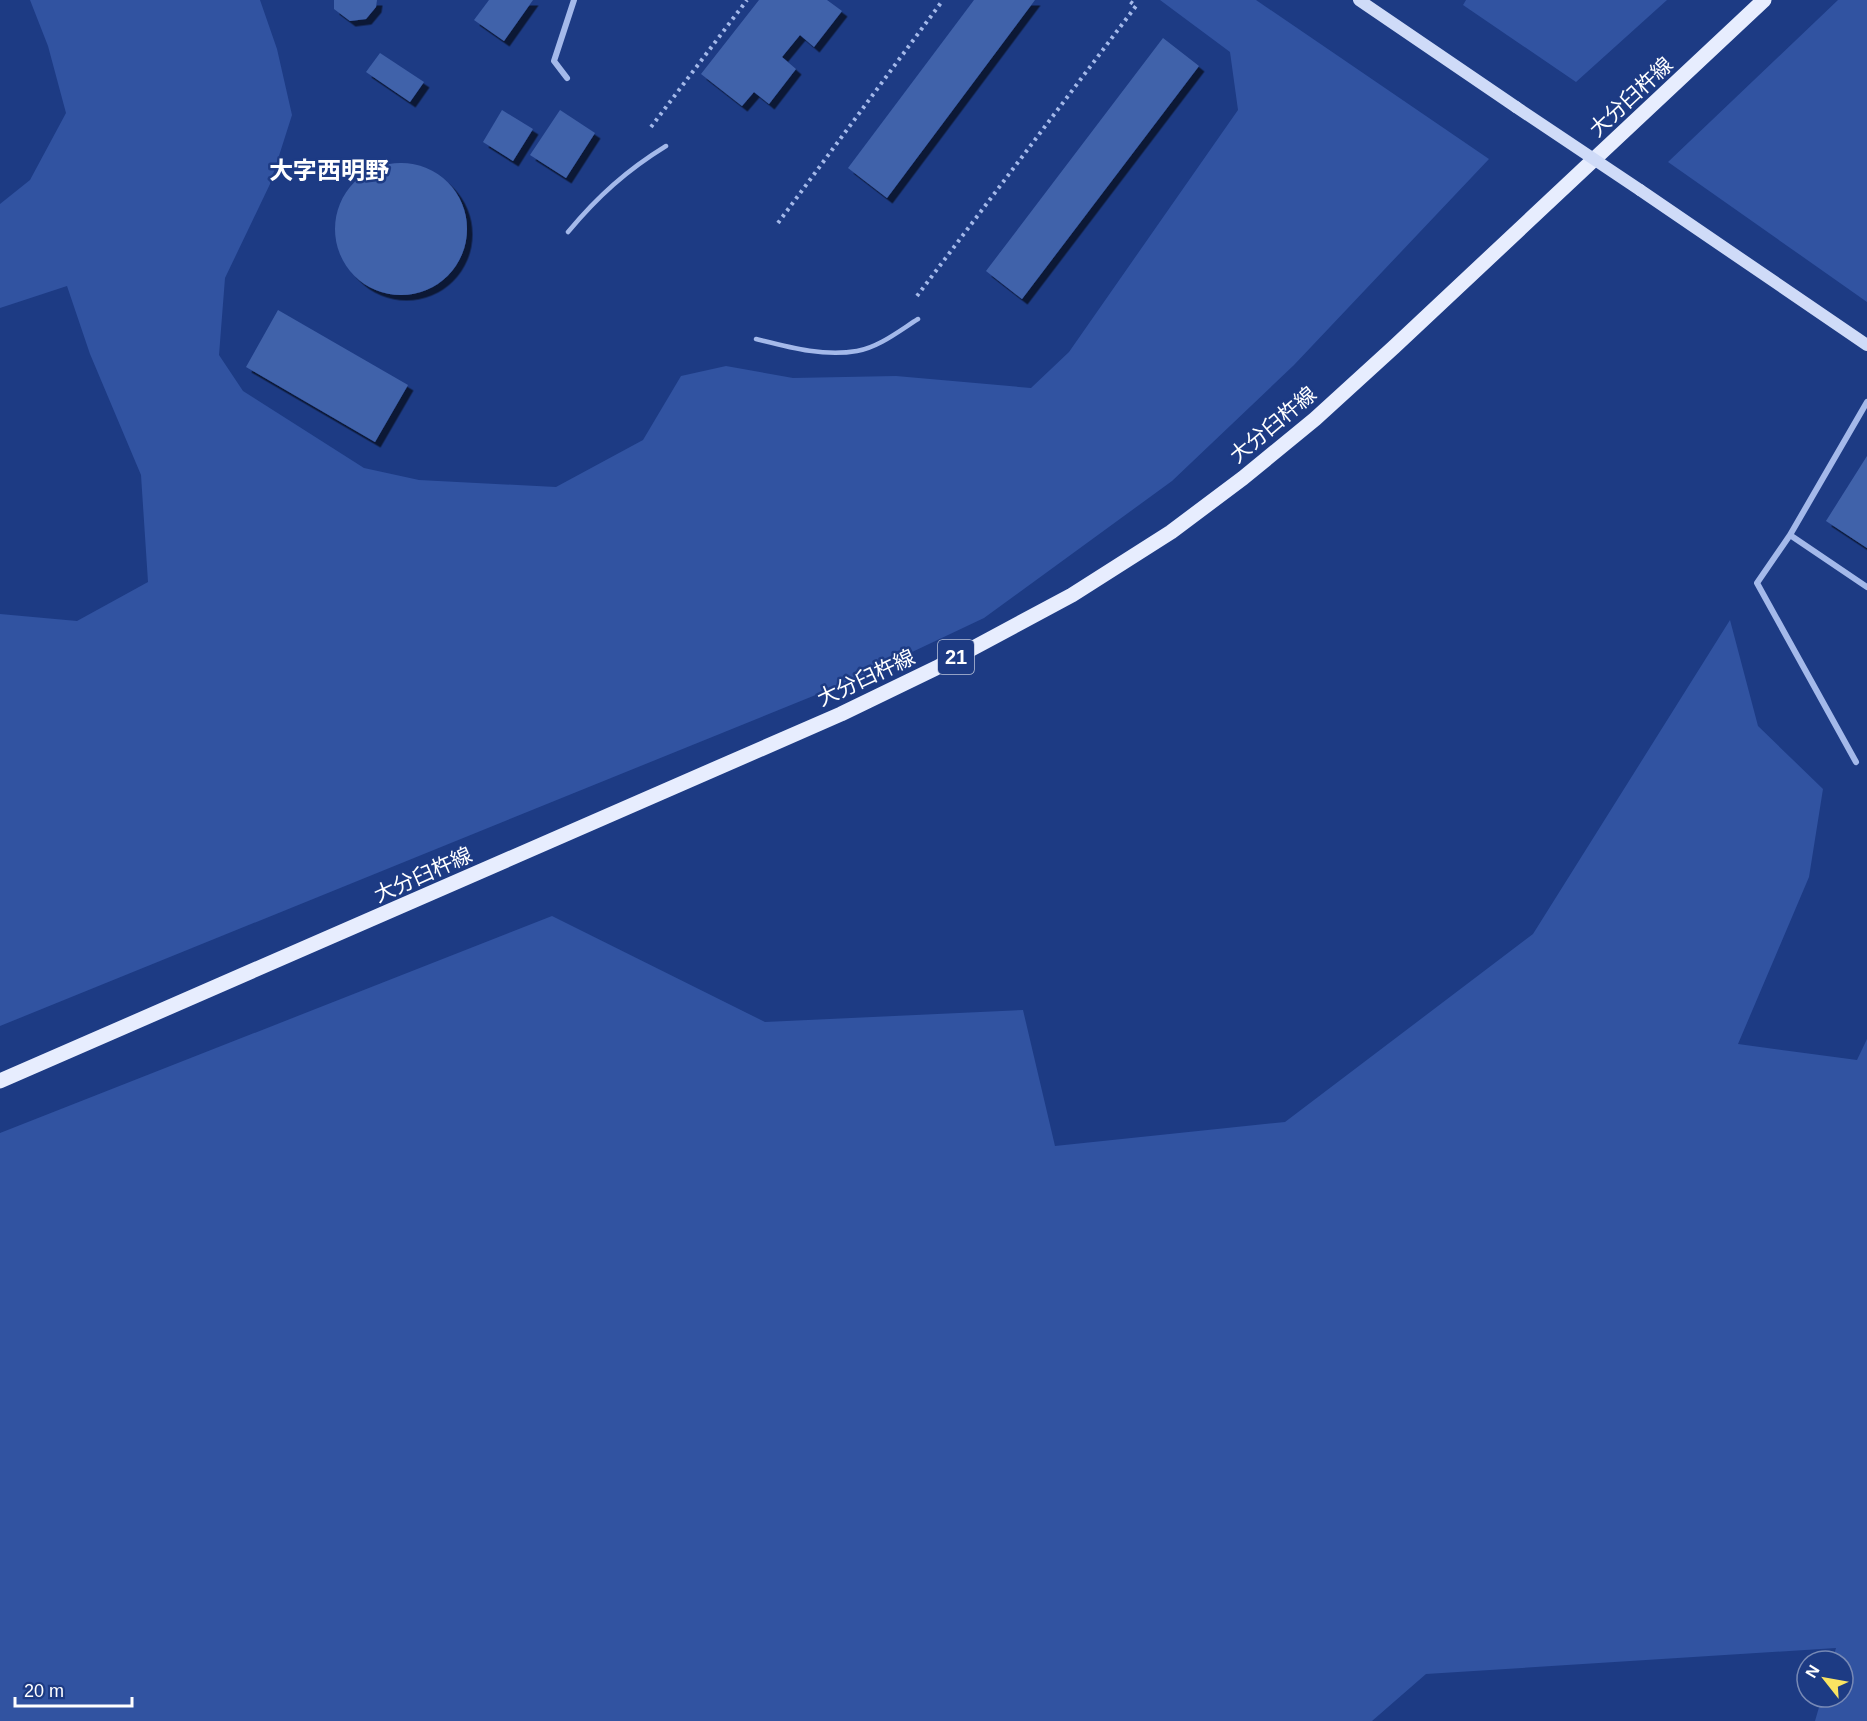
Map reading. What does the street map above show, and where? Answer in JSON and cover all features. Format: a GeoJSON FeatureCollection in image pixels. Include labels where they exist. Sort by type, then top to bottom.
{"type":"FeatureCollection","features":[{"type":"Feature","properties":{"kind":"main road","name":"大分臼杵線"},"geometry":{"type":"LineString","coordinates":[[0,1081],[841,714],[936,668],[1072,595],[1171,532],[1315,419],[1764,0]]}},
{"type":"Feature","properties":{"kind":"street"},"geometry":{"type":"LineString","coordinates":[[567,78],[554,61],[574,0]]}},
{"type":"Feature","properties":{"kind":"street"},"geometry":{"type":"LineString","coordinates":[[1359,0],[1867,345]]}},
{"type":"Feature","properties":{"kind":"street"},"geometry":{"type":"LineString","coordinates":[[1856,762],[1757,583],[1790,535],[1867,402]]}},
{"type":"Feature","properties":{"kind":"street"},"geometry":{"type":"LineString","coordinates":[[1790,535],[1867,587]]}},
{"type":"Feature","properties":{"kind":"lane"},"geometry":{"type":"LineString","coordinates":[[568,232],[590,207],[632,167],[666,146]]}},
{"type":"Feature","properties":{"kind":"lane"},"geometry":{"type":"LineString","coordinates":[[756,339],[804,351],[857,351],[885,340],[918,319]]}},
{"type":"Feature","properties":{"kind":"path"},"geometry":{"type":"LineString","coordinates":[[647,133],[747,0]]}},
{"type":"Feature","properties":{"kind":"path"},"geometry":{"type":"LineString","coordinates":[[778,223],[943,0]]}},
{"type":"Feature","properties":{"kind":"path"},"geometry":{"type":"LineString","coordinates":[[913,301],[1136,6],[1128,0]]}},
{"type":"Feature","properties":{"kind":"shaded area"},"geometry":{"type":"Polygon","coordinates":[[[30,0],[260,0],[277,49],[292,115],[270,184],[225,278],[219,355],[243,391],[364,468],[419,480],[556,487],[643,440],[681,376],[726,366],[793,378],[896,376],[1031,388],[1069,352],[1238,110],[1230,52],[1160,0],[1256,0],[1489,159],[1294,365],[1172,481],[984,618],[855,679],[0,1026],[0,614],[77,621],[148,582],[141,475],[90,354],[67,286],[0,308],[0,204],[30,180],[66,113],[48,46],[30,0]]]}},
{"type":"Feature","properties":{"kind":"shaded area"},"geometry":{"type":"Polygon","coordinates":[[[1466,0],[1667,0],[1576,82],[1463,5],[1466,0]]]}},
{"type":"Feature","properties":{"kind":"shaded area"},"geometry":{"type":"Polygon","coordinates":[[[1838,0],[1867,0],[1867,302],[1668,162],[1838,0]]]}},
{"type":"Feature","properties":{"kind":"shaded area"},"geometry":{"type":"Polygon","coordinates":[[[1730,620],[1758,726],[1823,789],[1809,877],[1738,1044],[1857,1060],[1867,1039],[1867,1721],[1815,1721],[1818,1709],[1855,1709],[1855,1649],[1836,1648],[1426,1674],[1372,1721],[0,1721],[0,1133],[552,916],[765,1022],[1023,1010],[1055,1146],[1285,1122],[1533,934],[1730,620]]]}},
{"type":"Feature","properties":{"kind":"building"},"geometry":{"type":"Polygon","coordinates":[[[334,0],[377,0],[376,7],[366,19],[350,21],[334,9],[334,0]]]}},
{"type":"Feature","properties":{"kind":"building"},"geometry":{"type":"Polygon","coordinates":[[[489,0],[533,0],[504,41],[474,20],[489,0]]]}},
{"type":"Feature","properties":{"kind":"building"},"geometry":{"type":"Polygon","coordinates":[[[759,0],[827,0],[842,11],[814,47],[800,35],[782,57],[796,69],[769,104],[754,92],[742,106],[701,74],[759,0]]]}},
{"type":"Feature","properties":{"kind":"building"},"geometry":{"type":"Polygon","coordinates":[[[974,0],[1035,0],[887,198],[848,168],[974,0]]]}},
{"type":"Feature","properties":{"kind":"building"},"geometry":{"type":"Polygon","coordinates":[[[1163,38],[1199,66],[1022,299],[986,271],[1163,38]]]}},
{"type":"Feature","properties":{"kind":"building"},"geometry":{"type":"Polygon","coordinates":[[[380,53],[424,82],[410,102],[366,72],[380,53]]]}},
{"type":"Feature","properties":{"kind":"building"},"geometry":{"type":"Polygon","coordinates":[[[502,110],[533,129],[513,161],[483,142],[502,110]]]}},
{"type":"Feature","properties":{"kind":"building"},"geometry":{"type":"Polygon","coordinates":[[[560,110],[595,133],[566,178],[530,155],[560,110]]]}},
{"type":"Feature","properties":{"kind":"building"},"geometry":{"type":"Polygon","coordinates":[[[401,163],[426,168],[447,183],[462,204],[467,229],[462,254],[447,275],[426,290],[401,295],[376,290],[355,275],[340,254],[335,229],[340,204],[355,183],[376,168],[401,163]]]}},
{"type":"Feature","properties":{"kind":"building"},"geometry":{"type":"Polygon","coordinates":[[[278,310],[408,385],[375,442],[246,367],[278,310]]]}},
{"type":"Feature","properties":{"kind":"building"},"geometry":{"type":"Polygon","coordinates":[[[1867,456],[1867,548],[1826,521],[1867,456]]]}},
{"type":"Feature","properties":{"kind":"district","name":"大字西明野"},"geometry":{"type":"Point","coordinates":[329,171]}}]}
